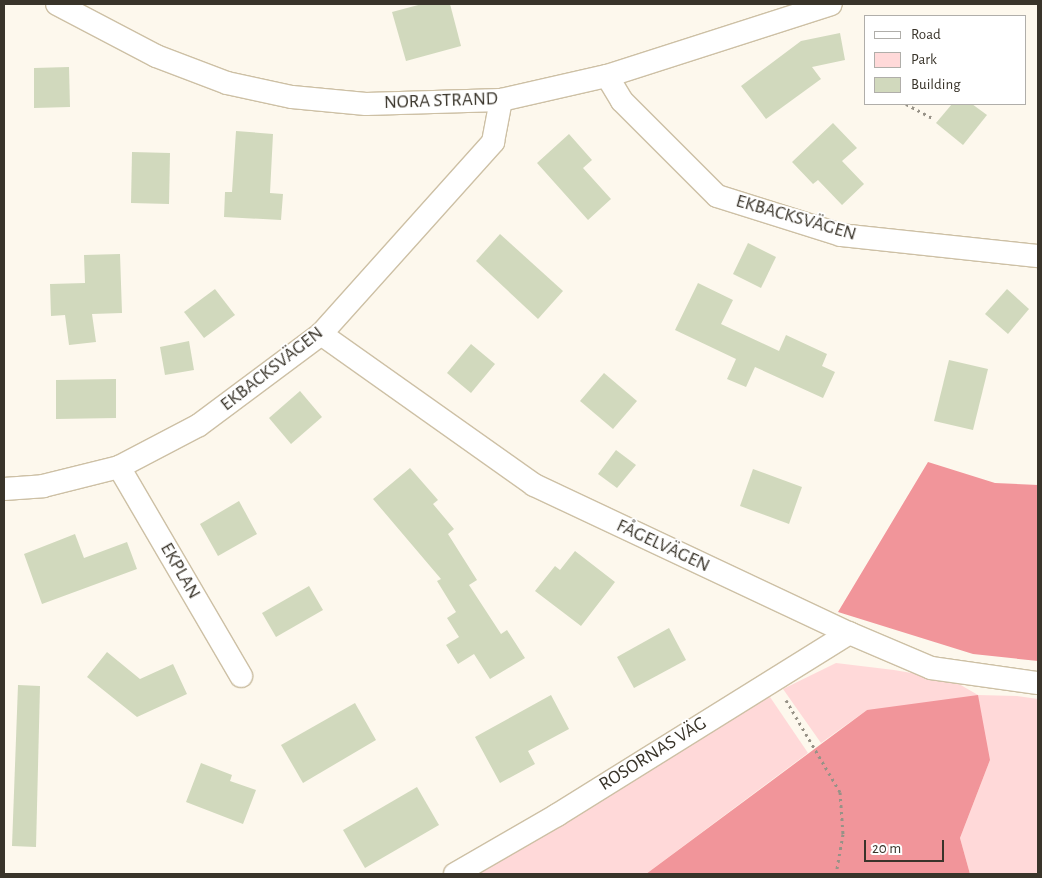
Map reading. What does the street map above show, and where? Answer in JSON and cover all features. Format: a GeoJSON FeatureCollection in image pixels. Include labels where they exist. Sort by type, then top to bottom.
{"type":"FeatureCollection","features":[{"type":"Feature","properties":{"kind":"street","name":"NORA STRAND"},"geometry":{"type":"LineString","coordinates":[[57,4],[156,56],[228,83],[292,97],[366,104],[501,100],[606,76],[831,4]]}},
{"type":"Feature","properties":{"kind":"street","name":"EKBACKSVÄGEN"},"geometry":{"type":"LineString","coordinates":[[606,76],[622,101],[717,196],[841,236],[1038,256]]}},
{"type":"Feature","properties":{"kind":"street","name":"EKBACKSVÄGEN"},"geometry":{"type":"LineString","coordinates":[[4,489],[43,486],[119,467],[199,425],[321,334],[493,142],[501,100]]}},
{"type":"Feature","properties":{"kind":"street","name":"FÅGELVÄGEN"},"geometry":{"type":"LineString","coordinates":[[321,334],[534,485],[849,633],[932,668],[1038,683]]}},
{"type":"Feature","properties":{"kind":"street","name":"EKPLAN"},"geometry":{"type":"LineString","coordinates":[[119,467],[241,676]]}},
{"type":"Feature","properties":{"kind":"street","name":"ROSORNAS VÄG"},"geometry":{"type":"LineString","coordinates":[[455,874],[557,815],[776,676],[849,633]]}},
{"type":"Feature","properties":{"kind":"path"},"geometry":{"type":"LineString","coordinates":[[908,105],[932,118]]}},
{"type":"Feature","properties":{"kind":"path"},"geometry":{"type":"LineString","coordinates":[[776,676],[791,709],[840,792],[843,834],[836,874]]}},
{"type":"Feature","properties":{"kind":"green space"},"geometry":{"type":"Polygon","coordinates":[[[836,663],[952,680],[978,695],[1017,696],[1038,699],[1038,874],[970,874],[960,838],[990,760],[867,710],[821,743],[783,689],[836,663]]]}},
{"type":"Feature","properties":{"kind":"green space"},"geometry":{"type":"Polygon","coordinates":[[[768,694],[808,753],[646,874],[479,874],[768,694]]]}},
{"type":"Feature","properties":{"kind":"shaded area"},"geometry":{"type":"Polygon","coordinates":[[[928,462],[995,483],[1038,485],[1038,661],[973,654],[838,612],[928,462]]]}},
{"type":"Feature","properties":{"kind":"shaded area"},"geometry":{"type":"Polygon","coordinates":[[[978,695],[990,760],[960,838],[970,874],[646,874],[867,710],[978,695]]]}},
{"type":"Feature","properties":{"kind":"building"},"geometry":{"type":"Polygon","coordinates":[[[422,4],[450,4],[461,46],[406,61],[392,12],[422,4]]]}},
{"type":"Feature","properties":{"kind":"building"},"geometry":{"type":"Polygon","coordinates":[[[840,33],[845,60],[812,67],[821,79],[766,119],[741,86],[801,41],[840,33]]]}},
{"type":"Feature","properties":{"kind":"building"},"geometry":{"type":"Polygon","coordinates":[[[69,67],[70,107],[34,108],[34,68],[69,67]]]}},
{"type":"Feature","properties":{"kind":"building"},"geometry":{"type":"Polygon","coordinates":[[[951,105],[973,105],[987,115],[963,145],[936,123],[951,105]]]}},
{"type":"Feature","properties":{"kind":"building"},"geometry":{"type":"Polygon","coordinates":[[[833,123],[857,148],[842,161],[864,184],[842,205],[818,180],[813,184],[792,162],[833,123]]]}},
{"type":"Feature","properties":{"kind":"building"},"geometry":{"type":"Polygon","coordinates":[[[236,131],[273,134],[270,193],[283,194],[281,220],[224,217],[225,192],[232,192],[236,131]]]}},
{"type":"Feature","properties":{"kind":"building"},"geometry":{"type":"Polygon","coordinates":[[[569,134],[592,160],[583,168],[611,199],[588,220],[537,163],[569,134]]]}},
{"type":"Feature","properties":{"kind":"building"},"geometry":{"type":"Polygon","coordinates":[[[132,152],[170,153],[169,204],[131,203],[132,152]]]}},
{"type":"Feature","properties":{"kind":"building"},"geometry":{"type":"Polygon","coordinates":[[[500,234],[563,291],[538,319],[476,261],[500,234]]]}},
{"type":"Feature","properties":{"kind":"building"},"geometry":{"type":"Polygon","coordinates":[[[748,243],[776,257],[761,288],[733,274],[748,243]]]}},
{"type":"Feature","properties":{"kind":"building"},"geometry":{"type":"Polygon","coordinates":[[[120,254],[122,313],[92,314],[96,342],[69,345],[65,315],[51,316],[50,284],[85,283],[84,255],[120,254]]]}},
{"type":"Feature","properties":{"kind":"building"},"geometry":{"type":"Polygon","coordinates":[[[698,283],[733,300],[721,324],[779,351],[786,335],[827,354],[822,366],[835,372],[823,398],[755,367],[746,387],[727,379],[736,359],[675,330],[698,283]]]}},
{"type":"Feature","properties":{"kind":"building"},"geometry":{"type":"Polygon","coordinates":[[[215,289],[235,315],[204,338],[184,312],[215,289]]]}},
{"type":"Feature","properties":{"kind":"building"},"geometry":{"type":"Polygon","coordinates":[[[1007,289],[1029,309],[1008,334],[985,314],[1007,289]]]}},
{"type":"Feature","properties":{"kind":"building"},"geometry":{"type":"Polygon","coordinates":[[[189,341],[194,370],[165,375],[160,347],[189,341]]]}},
{"type":"Feature","properties":{"kind":"building"},"geometry":{"type":"Polygon","coordinates":[[[471,344],[495,364],[471,393],[447,373],[471,344]]]}},
{"type":"Feature","properties":{"kind":"building"},"geometry":{"type":"Polygon","coordinates":[[[949,360],[988,369],[973,430],[934,421],[949,360]]]}},
{"type":"Feature","properties":{"kind":"building"},"geometry":{"type":"Polygon","coordinates":[[[604,373],[637,401],[613,429],[580,401],[604,373]]]}},
{"type":"Feature","properties":{"kind":"building"},"geometry":{"type":"Polygon","coordinates":[[[116,379],[116,418],[56,419],[56,380],[116,379]]]}},
{"type":"Feature","properties":{"kind":"building"},"geometry":{"type":"Polygon","coordinates":[[[300,391],[322,417],[291,444],[269,418],[300,391]]]}},
{"type":"Feature","properties":{"kind":"building"},"geometry":{"type":"Polygon","coordinates":[[[616,450],[636,465],[617,488],[598,474],[616,450]]]}},
{"type":"Feature","properties":{"kind":"building"},"geometry":{"type":"Polygon","coordinates":[[[410,468],[438,500],[433,504],[454,529],[448,534],[477,580],[469,585],[501,634],[507,630],[525,658],[490,679],[474,654],[458,664],[446,645],[459,637],[447,618],[456,612],[437,581],[441,579],[373,499],[410,468]]]}},
{"type":"Feature","properties":{"kind":"building"},"geometry":{"type":"Polygon","coordinates":[[[753,469],[802,487],[789,524],[740,506],[753,469]]]}},
{"type":"Feature","properties":{"kind":"building"},"geometry":{"type":"Polygon","coordinates":[[[239,501],[257,534],[218,556],[200,524],[239,501]]]}},
{"type":"Feature","properties":{"kind":"building"},"geometry":{"type":"Polygon","coordinates":[[[75,534],[84,558],[127,542],[137,569],[42,604],[24,554],[75,534]]]}},
{"type":"Feature","properties":{"kind":"building"},"geometry":{"type":"Polygon","coordinates":[[[575,551],[615,582],[581,626],[535,591],[555,566],[560,570],[575,551]]]}},
{"type":"Feature","properties":{"kind":"building"},"geometry":{"type":"Polygon","coordinates":[[[309,586],[323,610],[276,637],[262,613],[309,586]]]}},
{"type":"Feature","properties":{"kind":"building"},"geometry":{"type":"Polygon","coordinates":[[[669,628],[686,660],[634,688],[617,657],[669,628]]]}},
{"type":"Feature","properties":{"kind":"building"},"geometry":{"type":"Polygon","coordinates":[[[107,652],[140,679],[173,664],[187,694],[137,717],[87,677],[107,652]]]}},
{"type":"Feature","properties":{"kind":"building"},"geometry":{"type":"Polygon","coordinates":[[[18,685],[40,686],[36,847],[12,846],[18,685]]]}},
{"type":"Feature","properties":{"kind":"building"},"geometry":{"type":"Polygon","coordinates":[[[551,695],[569,729],[528,751],[535,764],[500,783],[475,737],[551,695]]]}},
{"type":"Feature","properties":{"kind":"building"},"geometry":{"type":"Polygon","coordinates":[[[355,703],[376,740],[303,783],[281,745],[355,703]]]}},
{"type":"Feature","properties":{"kind":"building"},"geometry":{"type":"Polygon","coordinates":[[[201,763],[232,775],[230,781],[256,790],[243,824],[186,802],[201,763]]]}},
{"type":"Feature","properties":{"kind":"building"},"geometry":{"type":"Polygon","coordinates":[[[417,787],[439,825],[365,868],[343,830],[417,787]]]}}]}
